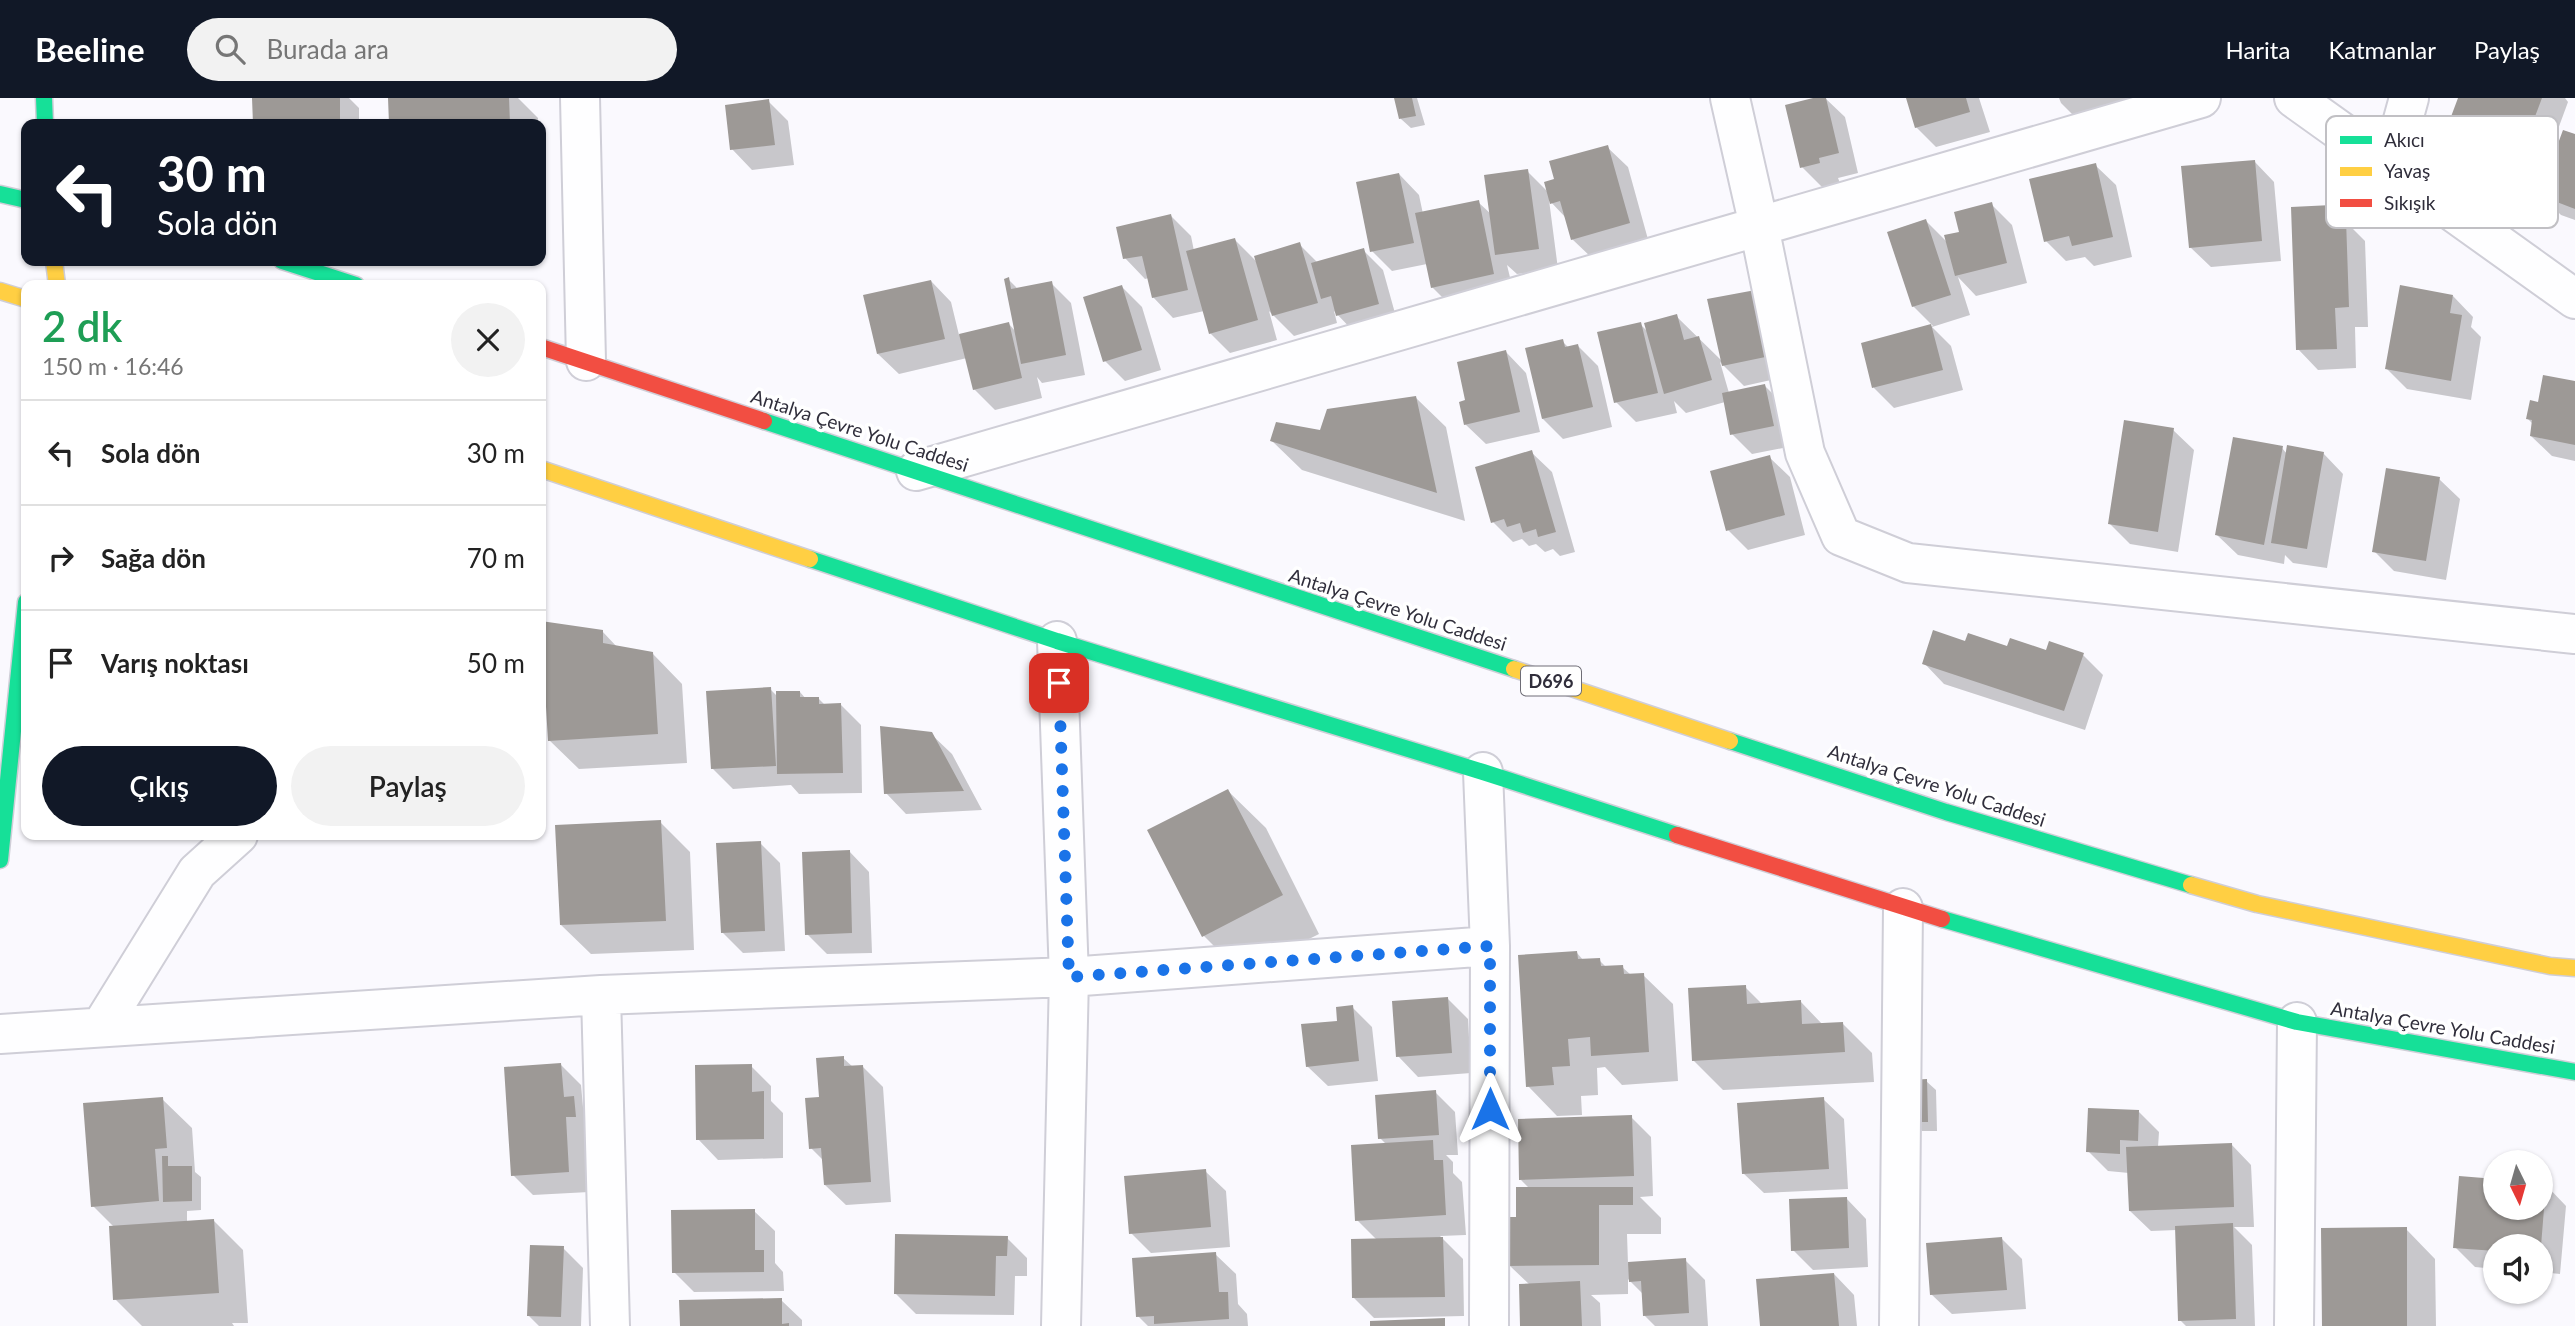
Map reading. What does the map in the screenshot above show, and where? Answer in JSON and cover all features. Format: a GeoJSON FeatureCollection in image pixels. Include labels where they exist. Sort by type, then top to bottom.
{"type":"FeatureCollection","features":[{"type":"Feature","properties":{"kind":"main road"},"geometry":{"type":"LineString","coordinates":[[44,98],[45,119]]}},
{"type":"Feature","properties":{"kind":"main road"},"geometry":{"type":"LineString","coordinates":[[0,194],[21,200]]}},
{"type":"Feature","properties":{"kind":"main road"},"geometry":{"type":"LineString","coordinates":[[297,266],[341,280]]}},
{"type":"Feature","properties":{"kind":"main road"},"geometry":{"type":"LineString","coordinates":[[0,291],[21,297]]}},
{"type":"Feature","properties":{"kind":"main road","name":"Antalya Çevre Yolu Caddesi"},"geometry":{"type":"LineString","coordinates":[[546,348],[1946,812],[2257,904],[2550,966],[2575,968]]}},
{"type":"Feature","properties":{"kind":"main road","name":"Antalya Çevre Yolu Caddesi"},"geometry":{"type":"LineString","coordinates":[[546,471],[1057,641],[1483,772],[1903,908],[2297,1023],[2575,1072]]}},
{"type":"Feature","properties":{"kind":"main road"},"geometry":{"type":"LineString","coordinates":[[0,860],[21,648]]}},
{"type":"Feature","properties":{"kind":"main road"},"geometry":{"type":"LineString","coordinates":[[1,709],[4,803]]}},
{"type":"Feature","properties":{"kind":"street"},"geometry":{"type":"LineString","coordinates":[[580,98],[586,362]]}},
{"type":"Feature","properties":{"kind":"street"},"geometry":{"type":"LineString","coordinates":[[1730,98],[1805,453],[1841,536],[1908,563],[2575,634]]}},
{"type":"Feature","properties":{"kind":"street"},"geometry":{"type":"LineString","coordinates":[[916,471],[2201,98]]}},
{"type":"Feature","properties":{"kind":"street"},"geometry":{"type":"LineString","coordinates":[[2294,98],[2326,121]]}},
{"type":"Feature","properties":{"kind":"street"},"geometry":{"type":"LineString","coordinates":[[2404,116],[2409,98]]}},
{"type":"Feature","properties":{"kind":"street"},"geometry":{"type":"LineString","coordinates":[[2475,228],[2575,299]]}},
{"type":"Feature","properties":{"kind":"street"},"geometry":{"type":"LineString","coordinates":[[1057,641],[1069,977],[1060,1326]]}},
{"type":"Feature","properties":{"kind":"street"},"geometry":{"type":"LineString","coordinates":[[1483,772],[1490,946],[1489,1326]]}},
{"type":"Feature","properties":{"kind":"street"},"geometry":{"type":"LineString","coordinates":[[101,1027],[197,872],[232,840]]}},
{"type":"Feature","properties":{"kind":"street"},"geometry":{"type":"LineString","coordinates":[[1899,1326],[1903,908]]}},
{"type":"Feature","properties":{"kind":"street"},"geometry":{"type":"LineString","coordinates":[[0,1034],[601,995],[1069,977],[1490,946]]}},
{"type":"Feature","properties":{"kind":"street"},"geometry":{"type":"LineString","coordinates":[[601,995],[610,1326]]}},
{"type":"Feature","properties":{"kind":"street"},"geometry":{"type":"LineString","coordinates":[[2294,1326],[2297,1023]]}},
{"type":"Feature","properties":{"kind":"building"},"geometry":{"type":"Polygon","coordinates":[[[252,98],[340,98],[340,119],[253,119],[252,98]]]}},
{"type":"Feature","properties":{"kind":"building"},"geometry":{"type":"Polygon","coordinates":[[[388,98],[509,98],[510,119],[389,119],[388,98]]]}},
{"type":"Feature","properties":{"kind":"building"},"geometry":{"type":"Polygon","coordinates":[[[1394,98],[1412,98],[1416,116],[1399,119],[1394,98]]]}},
{"type":"Feature","properties":{"kind":"building"},"geometry":{"type":"Polygon","coordinates":[[[1813,98],[1826,98],[1839,153],[1819,158],[1820,163],[1800,168],[1785,105],[1813,98]]]}},
{"type":"Feature","properties":{"kind":"building"},"geometry":{"type":"Polygon","coordinates":[[[1906,98],[1966,98],[1970,112],[1915,128],[1906,98]]]}},
{"type":"Feature","properties":{"kind":"building"},"geometry":{"type":"Polygon","coordinates":[[[2458,98],[2542,98],[2535,116],[2451,116],[2458,98]]]}},
{"type":"Feature","properties":{"kind":"building"},"geometry":{"type":"Polygon","coordinates":[[[769,99],[775,145],[730,150],[725,105],[769,99]]]}},
{"type":"Feature","properties":{"kind":"building"},"geometry":{"type":"Polygon","coordinates":[[[2563,130],[2575,134],[2575,209],[2558,202],[2558,144],[2563,130]]]}},
{"type":"Feature","properties":{"kind":"building"},"geometry":{"type":"Polygon","coordinates":[[[1608,145],[1630,223],[1571,240],[1560,201],[1550,204],[1544,182],[1554,179],[1549,161],[1608,145]]]}},
{"type":"Feature","properties":{"kind":"building"},"geometry":{"type":"Polygon","coordinates":[[[2255,160],[2262,241],[2189,248],[2181,166],[2255,160]]]}},
{"type":"Feature","properties":{"kind":"building"},"geometry":{"type":"Polygon","coordinates":[[[2096,163],[2113,237],[2072,246],[2069,236],[2044,242],[2029,179],[2096,163]]]}},
{"type":"Feature","properties":{"kind":"building"},"geometry":{"type":"Polygon","coordinates":[[[1528,169],[1539,249],[1495,255],[1484,175],[1528,169]]]}},
{"type":"Feature","properties":{"kind":"building"},"geometry":{"type":"Polygon","coordinates":[[[1399,173],[1414,243],[1370,252],[1356,182],[1399,173]]]}},
{"type":"Feature","properties":{"kind":"building"},"geometry":{"type":"Polygon","coordinates":[[[1479,200],[1494,274],[1431,288],[1415,213],[1479,200]]]}},
{"type":"Feature","properties":{"kind":"building"},"geometry":{"type":"Polygon","coordinates":[[[1992,202],[2007,263],[1955,276],[1944,235],[1959,232],[1954,212],[1992,202]]]}},
{"type":"Feature","properties":{"kind":"building"},"geometry":{"type":"Polygon","coordinates":[[[2326,205],[2326,228],[2346,228],[2349,307],[2335,308],[2337,349],[2296,350],[2291,207],[2326,205]]]}},
{"type":"Feature","properties":{"kind":"building"},"geometry":{"type":"Polygon","coordinates":[[[1171,214],[1188,290],[1152,298],[1142,256],[1123,259],[1116,227],[1171,214]]]}},
{"type":"Feature","properties":{"kind":"building"},"geometry":{"type":"Polygon","coordinates":[[[1926,219],[1951,295],[1912,307],[1887,232],[1926,219]]]}},
{"type":"Feature","properties":{"kind":"building"},"geometry":{"type":"Polygon","coordinates":[[[1235,238],[1258,320],[1209,334],[1186,251],[1235,238]]]}},
{"type":"Feature","properties":{"kind":"building"},"geometry":{"type":"Polygon","coordinates":[[[1300,242],[1318,303],[1272,316],[1254,256],[1300,242]]]}},
{"type":"Feature","properties":{"kind":"building"},"geometry":{"type":"Polygon","coordinates":[[[1364,248],[1379,304],[1336,316],[1331,296],[1321,299],[1311,263],[1364,248]]]}},
{"type":"Feature","properties":{"kind":"building"},"geometry":{"type":"Polygon","coordinates":[[[1009,277],[1011,289],[1052,281],[1066,355],[1021,364],[1004,279],[1009,277]]]}},
{"type":"Feature","properties":{"kind":"building"},"geometry":{"type":"Polygon","coordinates":[[[931,280],[945,339],[877,354],[863,295],[931,280]]]}},
{"type":"Feature","properties":{"kind":"building"},"geometry":{"type":"Polygon","coordinates":[[[1122,285],[1142,350],[1103,362],[1083,297],[1122,285]]]}},
{"type":"Feature","properties":{"kind":"building"},"geometry":{"type":"Polygon","coordinates":[[[2400,285],[2453,295],[2450,313],[2462,315],[2451,381],[2385,369],[2400,285]]]}},
{"type":"Feature","properties":{"kind":"building"},"geometry":{"type":"Polygon","coordinates":[[[1761,289],[1775,355],[1722,366],[1707,299],[1761,289]]]}},
{"type":"Feature","properties":{"kind":"building"},"geometry":{"type":"Polygon","coordinates":[[[1677,314],[1684,340],[1699,336],[1712,380],[1664,394],[1644,323],[1677,314]]]}},
{"type":"Feature","properties":{"kind":"building"},"geometry":{"type":"Polygon","coordinates":[[[1009,322],[1022,378],[973,390],[959,334],[1009,322]]]}},
{"type":"Feature","properties":{"kind":"building"},"geometry":{"type":"Polygon","coordinates":[[[1641,322],[1658,393],[1614,403],[1597,332],[1641,322]]]}},
{"type":"Feature","properties":{"kind":"building"},"geometry":{"type":"Polygon","coordinates":[[[1931,324],[1943,370],[1872,388],[1861,343],[1931,324]]]}},
{"type":"Feature","properties":{"kind":"building"},"geometry":{"type":"Polygon","coordinates":[[[1563,339],[1565,347],[1578,344],[1593,407],[1542,419],[1525,348],[1563,339]]]}},
{"type":"Feature","properties":{"kind":"building"},"geometry":{"type":"Polygon","coordinates":[[[1506,350],[1520,412],[1464,425],[1459,402],[1465,400],[1457,362],[1506,350]]]}},
{"type":"Feature","properties":{"kind":"building"},"geometry":{"type":"Polygon","coordinates":[[[2543,375],[2575,381],[2575,445],[2530,436],[2532,420],[2526,419],[2530,400],[2538,402],[2543,375]]]}},
{"type":"Feature","properties":{"kind":"building"},"geometry":{"type":"Polygon","coordinates":[[[1765,384],[1774,426],[1730,435],[1722,393],[1765,384]]]}},
{"type":"Feature","properties":{"kind":"building"},"geometry":{"type":"Polygon","coordinates":[[[1416,396],[1437,493],[1270,441],[1276,422],[1320,430],[1327,409],[1416,396]]]}},
{"type":"Feature","properties":{"kind":"building"},"geometry":{"type":"Polygon","coordinates":[[[2124,420],[2174,428],[2158,532],[2108,524],[2124,420]]]}},
{"type":"Feature","properties":{"kind":"building"},"geometry":{"type":"Polygon","coordinates":[[[2233,437],[2283,446],[2264,545],[2215,535],[2233,437]]]}},
{"type":"Feature","properties":{"kind":"building"},"geometry":{"type":"Polygon","coordinates":[[[2287,445],[2324,452],[2307,549],[2271,543],[2287,445]]]}},
{"type":"Feature","properties":{"kind":"building"},"geometry":{"type":"Polygon","coordinates":[[[1532,450],[1556,532],[1538,537],[1536,529],[1523,533],[1520,523],[1507,527],[1504,519],[1491,523],[1475,467],[1532,450]]]}},
{"type":"Feature","properties":{"kind":"building"},"geometry":{"type":"Polygon","coordinates":[[[1770,455],[1785,515],[1726,531],[1710,471],[1770,455]]]}},
{"type":"Feature","properties":{"kind":"building"},"geometry":{"type":"Polygon","coordinates":[[[2386,468],[2440,477],[2426,561],[2372,552],[2386,468]]]}},
{"type":"Feature","properties":{"kind":"building"},"geometry":{"type":"Polygon","coordinates":[[[546,622],[603,630],[603,643],[653,652],[658,734],[548,741],[546,622]]]}},
{"type":"Feature","properties":{"kind":"building"},"geometry":{"type":"Polygon","coordinates":[[[1933,630],[1965,641],[1968,633],[2007,646],[2010,638],[2046,650],[2049,641],[2084,653],[2064,711],[1922,664],[1933,630]]]}},
{"type":"Feature","properties":{"kind":"building"},"geometry":{"type":"Polygon","coordinates":[[[771,687],[776,766],[711,769],[706,691],[771,687]]]}},
{"type":"Feature","properties":{"kind":"building"},"geometry":{"type":"Polygon","coordinates":[[[776,691],[800,691],[800,697],[819,697],[819,704],[841,703],[843,773],[777,774],[776,691]]]}},
{"type":"Feature","properties":{"kind":"building"},"geometry":{"type":"Polygon","coordinates":[[[880,726],[932,732],[964,791],[884,794],[880,726]]]}},
{"type":"Feature","properties":{"kind":"building"},"geometry":{"type":"Polygon","coordinates":[[[1228,789],[1283,895],[1202,937],[1147,830],[1228,789]]]}},
{"type":"Feature","properties":{"kind":"building"},"geometry":{"type":"Polygon","coordinates":[[[661,820],[666,921],[560,925],[555,825],[661,820]]]}},
{"type":"Feature","properties":{"kind":"building"},"geometry":{"type":"Polygon","coordinates":[[[761,841],[765,931],[721,933],[716,843],[761,841]]]}},
{"type":"Feature","properties":{"kind":"building"},"geometry":{"type":"Polygon","coordinates":[[[850,850],[852,933],[805,935],[802,852],[850,850]]]}},
{"type":"Feature","properties":{"kind":"building"},"geometry":{"type":"Polygon","coordinates":[[[1577,951],[1578,959],[1600,958],[1601,966],[1623,965],[1624,974],[1644,973],[1649,1052],[1591,1056],[1590,1037],[1568,1039],[1570,1066],[1552,1067],[1554,1085],[1526,1087],[1518,955],[1577,951]]]}},
{"type":"Feature","properties":{"kind":"building"},"geometry":{"type":"Polygon","coordinates":[[[1746,985],[1747,1004],[1801,1000],[1802,1024],[1843,1022],[1845,1052],[1692,1061],[1688,988],[1746,985]]]}},
{"type":"Feature","properties":{"kind":"building"},"geometry":{"type":"Polygon","coordinates":[[[1448,997],[1452,1053],[1396,1057],[1392,1001],[1448,997]]]}},
{"type":"Feature","properties":{"kind":"building"},"geometry":{"type":"Polygon","coordinates":[[[1353,1005],[1359,1061],[1306,1067],[1301,1024],[1337,1021],[1336,1007],[1353,1005]]]}},
{"type":"Feature","properties":{"kind":"building"},"geometry":{"type":"Polygon","coordinates":[[[844,1056],[844,1066],[863,1065],[871,1182],[824,1185],[821,1148],[809,1149],[805,1098],[819,1097],[816,1058],[844,1056]]]}},
{"type":"Feature","properties":{"kind":"building"},"geometry":{"type":"Polygon","coordinates":[[[561,1063],[564,1097],[574,1096],[576,1117],[566,1117],[569,1172],[511,1176],[504,1067],[561,1063]]]}},
{"type":"Feature","properties":{"kind":"building"},"geometry":{"type":"Polygon","coordinates":[[[752,1064],[752,1092],[764,1091],[764,1139],[696,1140],[695,1065],[752,1064]]]}},
{"type":"Feature","properties":{"kind":"building"},"geometry":{"type":"Polygon","coordinates":[[[1927,1079],[1928,1122],[1911,1122],[1909,1080],[1927,1079]]]}},
{"type":"Feature","properties":{"kind":"building"},"geometry":{"type":"Polygon","coordinates":[[[1436,1090],[1439,1135],[1378,1139],[1375,1095],[1436,1090]]]}},
{"type":"Feature","properties":{"kind":"building"},"geometry":{"type":"Polygon","coordinates":[[[163,1097],[167,1148],[155,1149],[159,1201],[91,1207],[83,1103],[163,1097]]]}},
{"type":"Feature","properties":{"kind":"building"},"geometry":{"type":"Polygon","coordinates":[[[1824,1097],[1829,1169],[1742,1174],[1737,1103],[1824,1097]]]}},
{"type":"Feature","properties":{"kind":"building"},"geometry":{"type":"Polygon","coordinates":[[[2088,1108],[2139,1110],[2138,1141],[2120,1140],[2120,1154],[2086,1152],[2088,1108]]]}},
{"type":"Feature","properties":{"kind":"building"},"geometry":{"type":"Polygon","coordinates":[[[1632,1115],[1634,1176],[1519,1180],[1518,1119],[1632,1115]]]}},
{"type":"Feature","properties":{"kind":"building"},"geometry":{"type":"Polygon","coordinates":[[[1433,1140],[1434,1160],[1443,1160],[1446,1215],[1355,1221],[1351,1145],[1433,1140]]]}},
{"type":"Feature","properties":{"kind":"building"},"geometry":{"type":"Polygon","coordinates":[[[2232,1143],[2234,1207],[2129,1211],[2126,1147],[2232,1143]]]}},
{"type":"Feature","properties":{"kind":"building"},"geometry":{"type":"Polygon","coordinates":[[[162,1156],[168,1156],[168,1166],[192,1166],[192,1201],[163,1202],[162,1156]]]}},
{"type":"Feature","properties":{"kind":"building"},"geometry":{"type":"Polygon","coordinates":[[[1206,1169],[1211,1227],[1129,1234],[1124,1176],[1206,1169]]]}},
{"type":"Feature","properties":{"kind":"building"},"geometry":{"type":"Polygon","coordinates":[[[2459,1176],[2483,1178],[2483,1220],[2543,1220],[2542,1234],[2483,1234],[2483,1250],[2453,1248],[2459,1176]]]}},
{"type":"Feature","properties":{"kind":"building"},"geometry":{"type":"Polygon","coordinates":[[[1516,1187],[1633,1187],[1633,1205],[1599,1205],[1599,1265],[1508,1266],[1508,1217],[1516,1217],[1516,1187]]]}},
{"type":"Feature","properties":{"kind":"building"},"geometry":{"type":"Polygon","coordinates":[[[1847,1197],[1849,1248],[1791,1251],[1789,1199],[1847,1197]]]}},
{"type":"Feature","properties":{"kind":"building"},"geometry":{"type":"Polygon","coordinates":[[[755,1209],[755,1250],[764,1250],[764,1272],[672,1273],[671,1210],[755,1209]]]}},
{"type":"Feature","properties":{"kind":"building"},"geometry":{"type":"Polygon","coordinates":[[[214,1219],[219,1293],[113,1300],[109,1226],[214,1219]]]}},
{"type":"Feature","properties":{"kind":"building"},"geometry":{"type":"Polygon","coordinates":[[[2233,1223],[2236,1319],[2178,1321],[2175,1226],[2233,1223]]]}},
{"type":"Feature","properties":{"kind":"building"},"geometry":{"type":"Polygon","coordinates":[[[2407,1227],[2407,1326],[2322,1326],[2321,1228],[2407,1227]]]}},
{"type":"Feature","properties":{"kind":"building"},"geometry":{"type":"Polygon","coordinates":[[[895,1234],[1008,1236],[1007,1256],[996,1256],[995,1296],[894,1294],[895,1234]]]}},
{"type":"Feature","properties":{"kind":"building"},"geometry":{"type":"Polygon","coordinates":[[[1443,1237],[1445,1297],[1352,1298],[1351,1239],[1443,1237]]]}},
{"type":"Feature","properties":{"kind":"building"},"geometry":{"type":"Polygon","coordinates":[[[2002,1237],[2007,1290],[1930,1295],[1926,1243],[2002,1237]]]}},
{"type":"Feature","properties":{"kind":"building"},"geometry":{"type":"Polygon","coordinates":[[[530,1245],[564,1246],[561,1317],[527,1316],[530,1245]]]}},
{"type":"Feature","properties":{"kind":"building"},"geometry":{"type":"Polygon","coordinates":[[[1216,1252],[1219,1292],[1228,1292],[1229,1319],[1154,1324],[1154,1316],[1136,1317],[1132,1258],[1216,1252]]]}},
{"type":"Feature","properties":{"kind":"building"},"geometry":{"type":"Polygon","coordinates":[[[1686,1258],[1689,1313],[1643,1316],[1641,1281],[1629,1282],[1628,1262],[1686,1258]]]}},
{"type":"Feature","properties":{"kind":"building"},"geometry":{"type":"Polygon","coordinates":[[[1834,1273],[1839,1326],[1760,1326],[1756,1279],[1834,1273]]]}},
{"type":"Feature","properties":{"kind":"building"},"geometry":{"type":"Polygon","coordinates":[[[1580,1281],[1582,1326],[1520,1326],[1519,1284],[1580,1281]]]}},
{"type":"Feature","properties":{"kind":"building"},"geometry":{"type":"Polygon","coordinates":[[[782,1298],[782,1324],[789,1323],[789,1326],[680,1326],[679,1300],[782,1298]]]}},
{"type":"Feature","properties":{"kind":"building"},"geometry":{"type":"Polygon","coordinates":[[[1445,1318],[1445,1326],[1370,1326],[1370,1321],[1445,1318]]]}},
{"type":"Feature","properties":{"kind":"traffic: fast"},"geometry":{"type":"LineString","coordinates":[[44,98],[45,119]]}},
{"type":"Feature","properties":{"kind":"traffic: fast"},"geometry":{"type":"LineString","coordinates":[[0,194],[21,199]]}},
{"type":"Feature","properties":{"kind":"traffic: fast"},"geometry":{"type":"LineString","coordinates":[[297,266],[341,280]]}},
{"type":"Feature","properties":{"kind":"traffic: fast"},"geometry":{"type":"LineString","coordinates":[[764,421],[1514,669]]}},
{"type":"Feature","properties":{"kind":"traffic: fast"},"geometry":{"type":"LineString","coordinates":[[810,559],[1057,641],[1483,772],[1677,835]]}},
{"type":"Feature","properties":{"kind":"traffic: fast"},"geometry":{"type":"LineString","coordinates":[[0,860],[21,652]]}},
{"type":"Feature","properties":{"kind":"traffic: fast"},"geometry":{"type":"LineString","coordinates":[[1730,741],[1946,812],[2191,885]]}},
{"type":"Feature","properties":{"kind":"traffic: fast"},"geometry":{"type":"LineString","coordinates":[[1942,919],[2297,1022],[2575,1072]]}},
{"type":"Feature","properties":{"kind":"traffic: slow"},"geometry":{"type":"LineString","coordinates":[[55,266],[56,280]]}},
{"type":"Feature","properties":{"kind":"traffic: slow"},"geometry":{"type":"LineString","coordinates":[[0,291],[21,297]]}},
{"type":"Feature","properties":{"kind":"traffic: slow"},"geometry":{"type":"LineString","coordinates":[[546,471],[810,559]]}},
{"type":"Feature","properties":{"kind":"traffic: slow"},"geometry":{"type":"LineString","coordinates":[[1514,669],[1730,741]]}},
{"type":"Feature","properties":{"kind":"traffic: slow"},"geometry":{"type":"LineString","coordinates":[[2191,885],[2257,904],[2550,966],[2575,968]]}},
{"type":"Feature","properties":{"kind":"traffic: jam"},"geometry":{"type":"LineString","coordinates":[[546,349],[764,421]]}},
{"type":"Feature","properties":{"kind":"traffic: jam"},"geometry":{"type":"LineString","coordinates":[[1677,835],[1942,919]]}},
{"type":"Feature","properties":{"kind":"route"},"geometry":{"type":"LineString","coordinates":[[1059,683],[1069,977],[1490,946],[1490,1109]]}}]}
